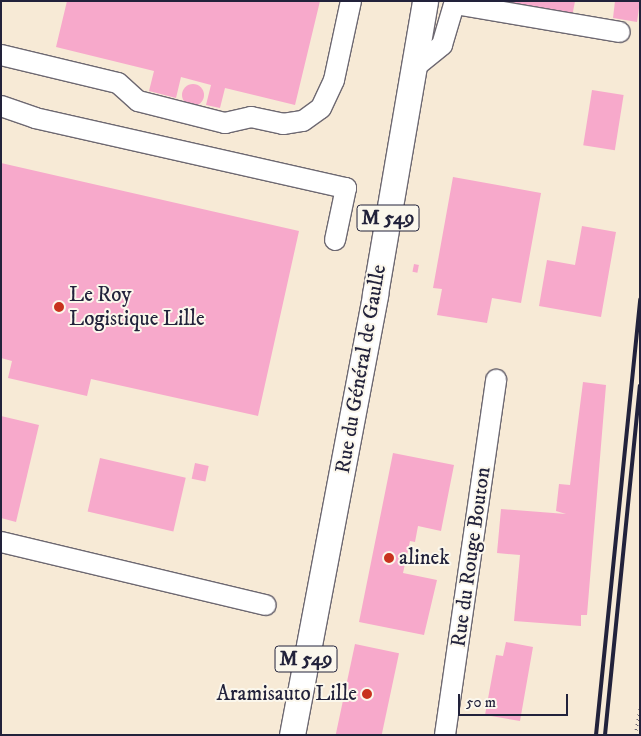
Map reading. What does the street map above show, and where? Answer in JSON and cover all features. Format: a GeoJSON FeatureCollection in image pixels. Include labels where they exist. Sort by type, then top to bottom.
{"type":"FeatureCollection","features":[{"type":"Feature","properties":{"kind":"main road","name":"Rue du Général de Gaulle"},"geometry":{"type":"LineString","coordinates":[[292,735],[425,1]]}},
{"type":"Feature","properties":{"kind":"street"},"geometry":{"type":"LineString","coordinates":[[1,56],[118,83],[138,102],[225,123],[251,117],[283,124],[303,121],[321,108],[334,80],[351,1]]}},
{"type":"Feature","properties":{"kind":"street"},"geometry":{"type":"LineString","coordinates":[[414,67],[442,45],[455,3],[620,32]]}},
{"type":"Feature","properties":{"kind":"street"},"geometry":{"type":"LineString","coordinates":[[1,106],[35,118],[346,188],[335,240]]}},
{"type":"Feature","properties":{"kind":"street","name":"Rue du Rouge Bouton"},"geometry":{"type":"LineString","coordinates":[[445,735],[496,380]]}},
{"type":"Feature","properties":{"kind":"street"},"geometry":{"type":"LineString","coordinates":[[1,542],[266,605]]}},
{"type":"Feature","properties":{"kind":"path"},"geometry":{"type":"LineString","coordinates":[[634,735],[640,706]]}},
{"type":"Feature","properties":{"kind":"building"},"geometry":{"type":"Polygon","coordinates":[[[67,1],[320,1],[295,105],[225,88],[220,108],[206,105],[211,85],[181,77],[176,98],[149,91],[154,71],[56,47],[67,1]]]}},
{"type":"Feature","properties":{"kind":"building"},"geometry":{"type":"Polygon","coordinates":[[[505,1],[575,1],[572,17],[505,5],[505,1]]]}},
{"type":"Feature","properties":{"kind":"building"},"geometry":{"type":"Polygon","coordinates":[[[615,1],[640,1],[637,22],[613,18],[615,1]]]}},
{"type":"Feature","properties":{"kind":"building"},"geometry":{"type":"Polygon","coordinates":[[[193,84],[203,91],[204,95],[197,105],[193,106],[183,99],[182,95],[189,85],[193,84]]]}},
{"type":"Feature","properties":{"kind":"building"},"geometry":{"type":"Polygon","coordinates":[[[592,90],[624,95],[615,150],[583,145],[592,90]]]}},
{"type":"Feature","properties":{"kind":"building"},"geometry":{"type":"Polygon","coordinates":[[[1,163],[299,231],[258,416],[91,379],[87,396],[8,378],[12,361],[1,358],[1,163]]]}},
{"type":"Feature","properties":{"kind":"building"},"geometry":{"type":"Polygon","coordinates":[[[453,177],[541,193],[521,303],[492,298],[487,323],[437,315],[442,289],[433,288],[453,177]]]}},
{"type":"Feature","properties":{"kind":"building"},"geometry":{"type":"Polygon","coordinates":[[[582,226],[616,232],[601,317],[539,306],[547,260],[575,265],[582,226]]]}},
{"type":"Feature","properties":{"kind":"building"},"geometry":{"type":"Polygon","coordinates":[[[414,264],[419,265],[417,273],[412,272],[414,264]]]}},
{"type":"Feature","properties":{"kind":"building"},"geometry":{"type":"Polygon","coordinates":[[[583,382],[606,385],[587,615],[581,615],[581,626],[514,621],[520,555],[497,553],[501,509],[566,514],[556,511],[559,484],[570,485],[583,382]]]}},
{"type":"Feature","properties":{"kind":"building"},"geometry":{"type":"Polygon","coordinates":[[[1,416],[39,425],[16,522],[1,518],[1,416]]]}},
{"type":"Feature","properties":{"kind":"building","name":"alinek"},"geometry":{"type":"Polygon","coordinates":[[[393,453],[454,465],[441,531],[418,526],[415,542],[410,541],[403,573],[437,580],[424,635],[359,622],[393,453]]]}},
{"type":"Feature","properties":{"kind":"building"},"geometry":{"type":"Polygon","coordinates":[[[100,458],[186,478],[173,531],[88,512],[100,458]]]}},
{"type":"Feature","properties":{"kind":"building"},"geometry":{"type":"Polygon","coordinates":[[[195,463],[209,466],[205,482],[192,479],[195,463]]]}},
{"type":"Feature","properties":{"kind":"building"},"geometry":{"type":"Polygon","coordinates":[[[506,642],[533,647],[520,721],[485,715],[496,655],[503,656],[506,642]]]}},
{"type":"Feature","properties":{"kind":"building","name":"Aramisauto Lille"},"geometry":{"type":"Polygon","coordinates":[[[355,644],[399,653],[382,735],[336,735],[355,644]]]}},
{"type":"Feature","properties":{"kind":"railway"},"geometry":{"type":"LineString","coordinates":[[596,735],[640,299]]}},
{"type":"Feature","properties":{"kind":"railway"},"geometry":{"type":"LineString","coordinates":[[605,735],[640,386]]}},
{"type":"Feature","properties":{"kind":"place","name":"Le Roy Logistique Lille"},"geometry":{"type":"Point","coordinates":[59,307]}},
{"type":"Feature","properties":{"kind":"place","name":"alinek"},"geometry":{"type":"Point","coordinates":[389,558]}},
{"type":"Feature","properties":{"kind":"place","name":"Aramisauto Lille"},"geometry":{"type":"Point","coordinates":[367,694]}}]}
